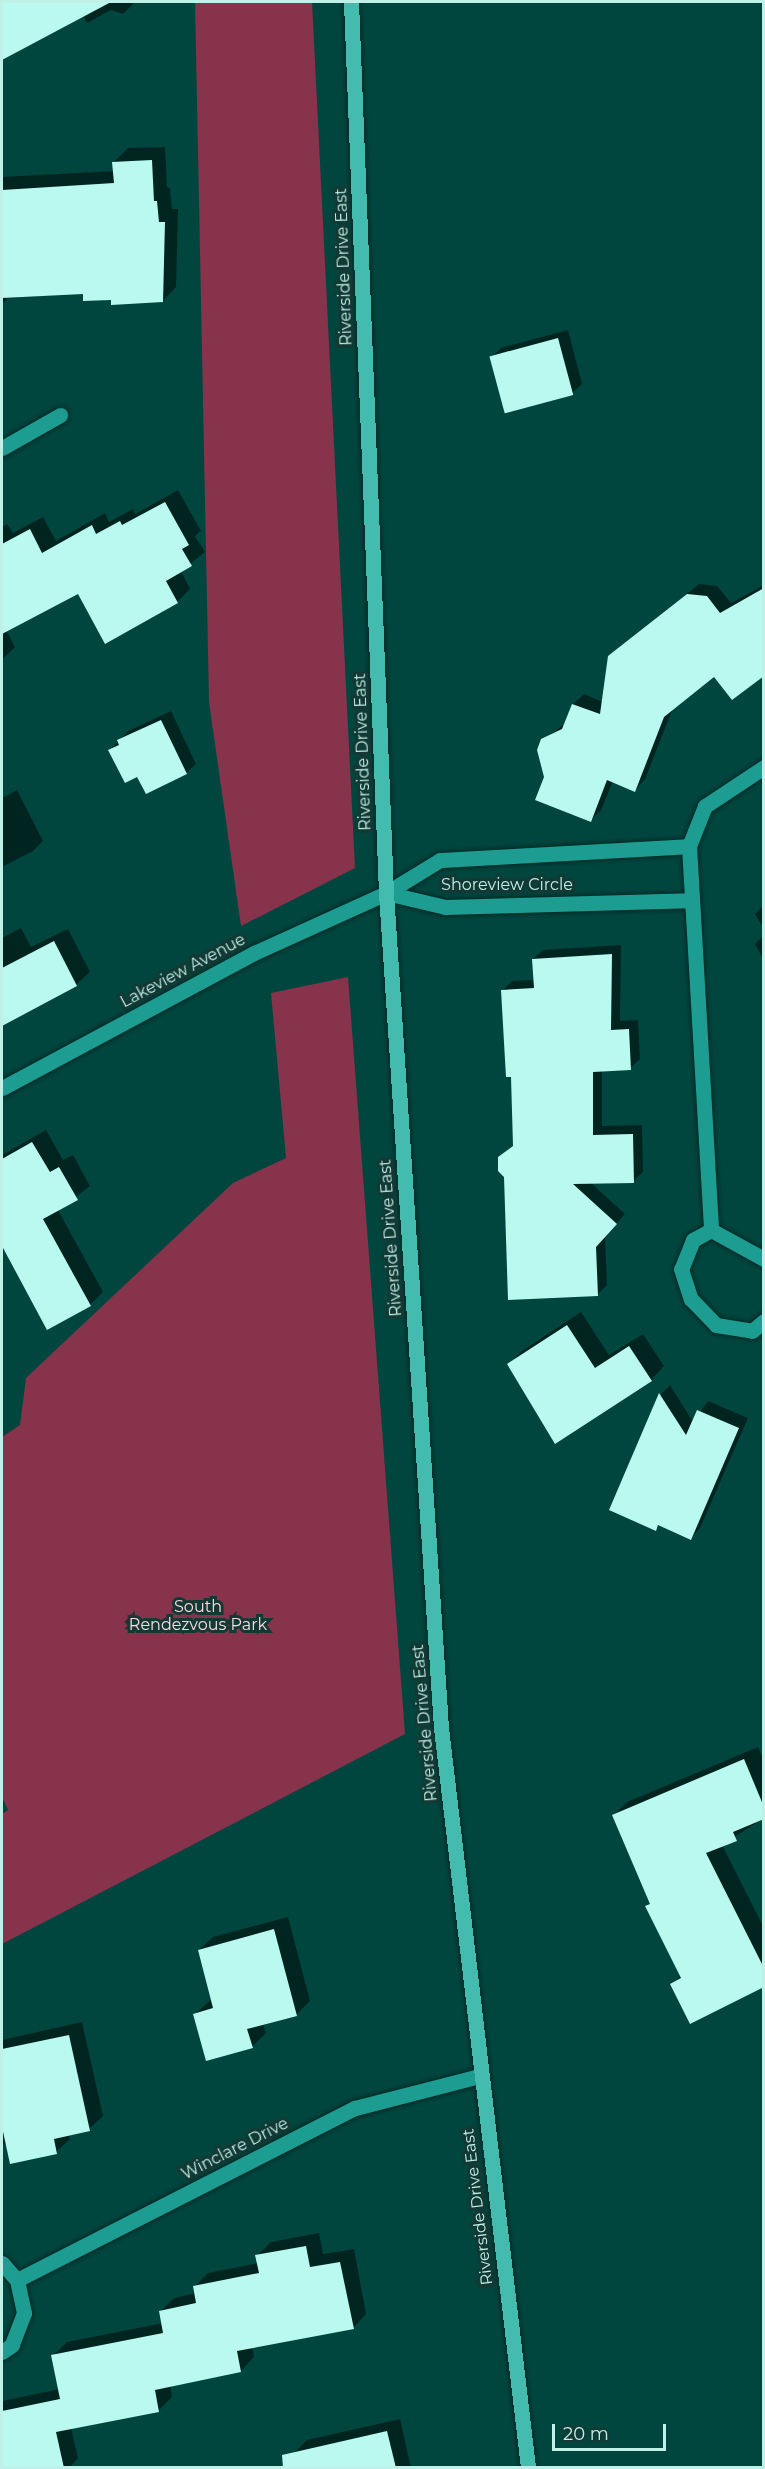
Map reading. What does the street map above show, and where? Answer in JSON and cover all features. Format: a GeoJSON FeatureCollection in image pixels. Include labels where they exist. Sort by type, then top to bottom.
{"type":"FeatureCollection","features":[{"type":"Feature","properties":{"kind":"main road","name":"Riverside Drive East"},"geometry":{"type":"LineString","coordinates":[[351,2],[386,893],[441,1728],[480,2076],[528,2468]]}},
{"type":"Feature","properties":{"kind":"street"},"geometry":{"type":"LineString","coordinates":[[2,448],[60,415]]}},
{"type":"Feature","properties":{"kind":"street"},"geometry":{"type":"LineString","coordinates":[[711,1230],[704,1078],[690,900],[689,846],[705,806],[764,767]]}},
{"type":"Feature","properties":{"kind":"street","name":"Shoreview Circle"},"geometry":{"type":"LineString","coordinates":[[386,893],[440,860],[689,846]]}},
{"type":"Feature","properties":{"kind":"street","name":"Shoreview Circle"},"geometry":{"type":"LineString","coordinates":[[386,893],[445,907],[690,900]]}},
{"type":"Feature","properties":{"kind":"street","name":"Lakeview Avenue"},"geometry":{"type":"LineString","coordinates":[[2,1088],[254,953],[386,893]]}},
{"type":"Feature","properties":{"kind":"street"},"geometry":{"type":"LineString","coordinates":[[711,1230],[764,1259]]}},
{"type":"Feature","properties":{"kind":"street"},"geometry":{"type":"LineString","coordinates":[[711,1230],[693,1239],[681,1269],[691,1299],[717,1326],[752,1331],[764,1321]]}},
{"type":"Feature","properties":{"kind":"street","name":"Winclare Drive"},"geometry":{"type":"LineString","coordinates":[[17,2280],[355,2108],[480,2076]]}},
{"type":"Feature","properties":{"kind":"street"},"geometry":{"type":"LineString","coordinates":[[2,2263],[17,2280],[24,2313],[12,2345],[2,2352]]}},
{"type":"Feature","properties":{"kind":"green space"},"geometry":{"type":"Polygon","coordinates":[[[195,2],[312,2],[355,868],[241,926],[209,702],[195,2]]]}},
{"type":"Feature","properties":{"kind":"green space","name":"South Rendezvous Park"},"geometry":{"type":"Polygon","coordinates":[[[348,977],[405,1734],[2,1944],[2,1814],[8,1810],[2,1797],[2,1437],[20,1425],[26,1378],[233,1183],[286,1158],[271,993],[348,977]]]}},
{"type":"Feature","properties":{"kind":"building"},"geometry":{"type":"Polygon","coordinates":[[[2,2],[111,2],[2,60],[2,2]]]}},
{"type":"Feature","properties":{"kind":"building"},"geometry":{"type":"Polygon","coordinates":[[[152,160],[154,201],[157,201],[159,222],[165,222],[163,302],[111,305],[111,300],[83,301],[83,294],[2,298],[2,190],[114,183],[112,162],[152,160]]]}},
{"type":"Feature","properties":{"kind":"building"},"geometry":{"type":"Polygon","coordinates":[[[558,338],[573,395],[505,413],[489,356],[558,338]]]}},
{"type":"Feature","properties":{"kind":"building"},"geometry":{"type":"Polygon","coordinates":[[[165,502],[189,545],[182,549],[192,566],[166,581],[178,603],[105,644],[78,594],[2,634],[2,544],[30,529],[42,553],[92,525],[96,534],[120,521],[122,525],[165,502]]]}},
{"type":"Feature","properties":{"kind":"building"},"geometry":{"type":"Polygon","coordinates":[[[764,588],[764,676],[732,700],[714,677],[664,717],[635,792],[607,780],[591,822],[535,800],[544,777],[537,750],[541,739],[562,729],[572,704],[600,714],[608,656],[687,594],[707,596],[720,613],[764,588]]]}},
{"type":"Feature","properties":{"kind":"building"},"geometry":{"type":"Polygon","coordinates":[[[161,720],[187,774],[146,794],[137,777],[125,783],[108,750],[119,745],[117,740],[161,720]]]}},
{"type":"Feature","properties":{"kind":"building"},"geometry":{"type":"Polygon","coordinates":[[[54,941],[77,986],[2,1026],[2,968],[54,941]]]}},
{"type":"Feature","properties":{"kind":"building"},"geometry":{"type":"Polygon","coordinates":[[[612,954],[611,1030],[629,1029],[631,1070],[593,1072],[593,1135],[633,1134],[634,1183],[573,1184],[617,1224],[596,1247],[598,1296],[508,1300],[504,1177],[498,1171],[498,1157],[513,1146],[511,1077],[506,1077],[501,990],[534,988],[532,959],[612,954]]]}},
{"type":"Feature","properties":{"kind":"building"},"geometry":{"type":"Polygon","coordinates":[[[32,1142],[50,1172],[59,1167],[78,1200],[43,1219],[91,1306],[47,1330],[2,1246],[2,1159],[32,1142]]]}},
{"type":"Feature","properties":{"kind":"building"},"geometry":{"type":"Polygon","coordinates":[[[567,1325],[595,1368],[629,1346],[652,1381],[555,1444],[507,1364],[567,1325]]]}},
{"type":"Feature","properties":{"kind":"building"},"geometry":{"type":"Polygon","coordinates":[[[659,1393],[686,1435],[697,1410],[739,1428],[691,1540],[658,1525],[656,1531],[609,1510],[659,1393]]]}},
{"type":"Feature","properties":{"kind":"building"},"geometry":{"type":"Polygon","coordinates":[[[744,1759],[764,1807],[764,1819],[733,1832],[737,1841],[706,1853],[764,1968],[764,1987],[690,2024],[670,1984],[681,1978],[645,1906],[650,1904],[612,1815],[744,1759]]]}},
{"type":"Feature","properties":{"kind":"building"},"geometry":{"type":"Polygon","coordinates":[[[274,1929],[297,2016],[247,2029],[253,2048],[206,2061],[193,2014],[213,2008],[198,1950],[274,1929]]]}},
{"type":"Feature","properties":{"kind":"building"},"geometry":{"type":"Polygon","coordinates":[[[69,2035],[90,2131],[54,2139],[57,2154],[10,2164],[2,2127],[2,2049],[69,2035]]]}},
{"type":"Feature","properties":{"kind":"building"},"geometry":{"type":"Polygon","coordinates":[[[306,2246],[310,2267],[340,2262],[354,2329],[237,2351],[241,2372],[155,2390],[159,2412],[56,2432],[64,2468],[2,2468],[2,2411],[60,2399],[51,2355],[163,2333],[159,2311],[196,2303],[193,2286],[259,2273],[255,2255],[306,2246]]]}},
{"type":"Feature","properties":{"kind":"building"},"geometry":{"type":"Polygon","coordinates":[[[387,2431],[396,2468],[283,2468],[282,2455],[387,2431]]]}}]}
